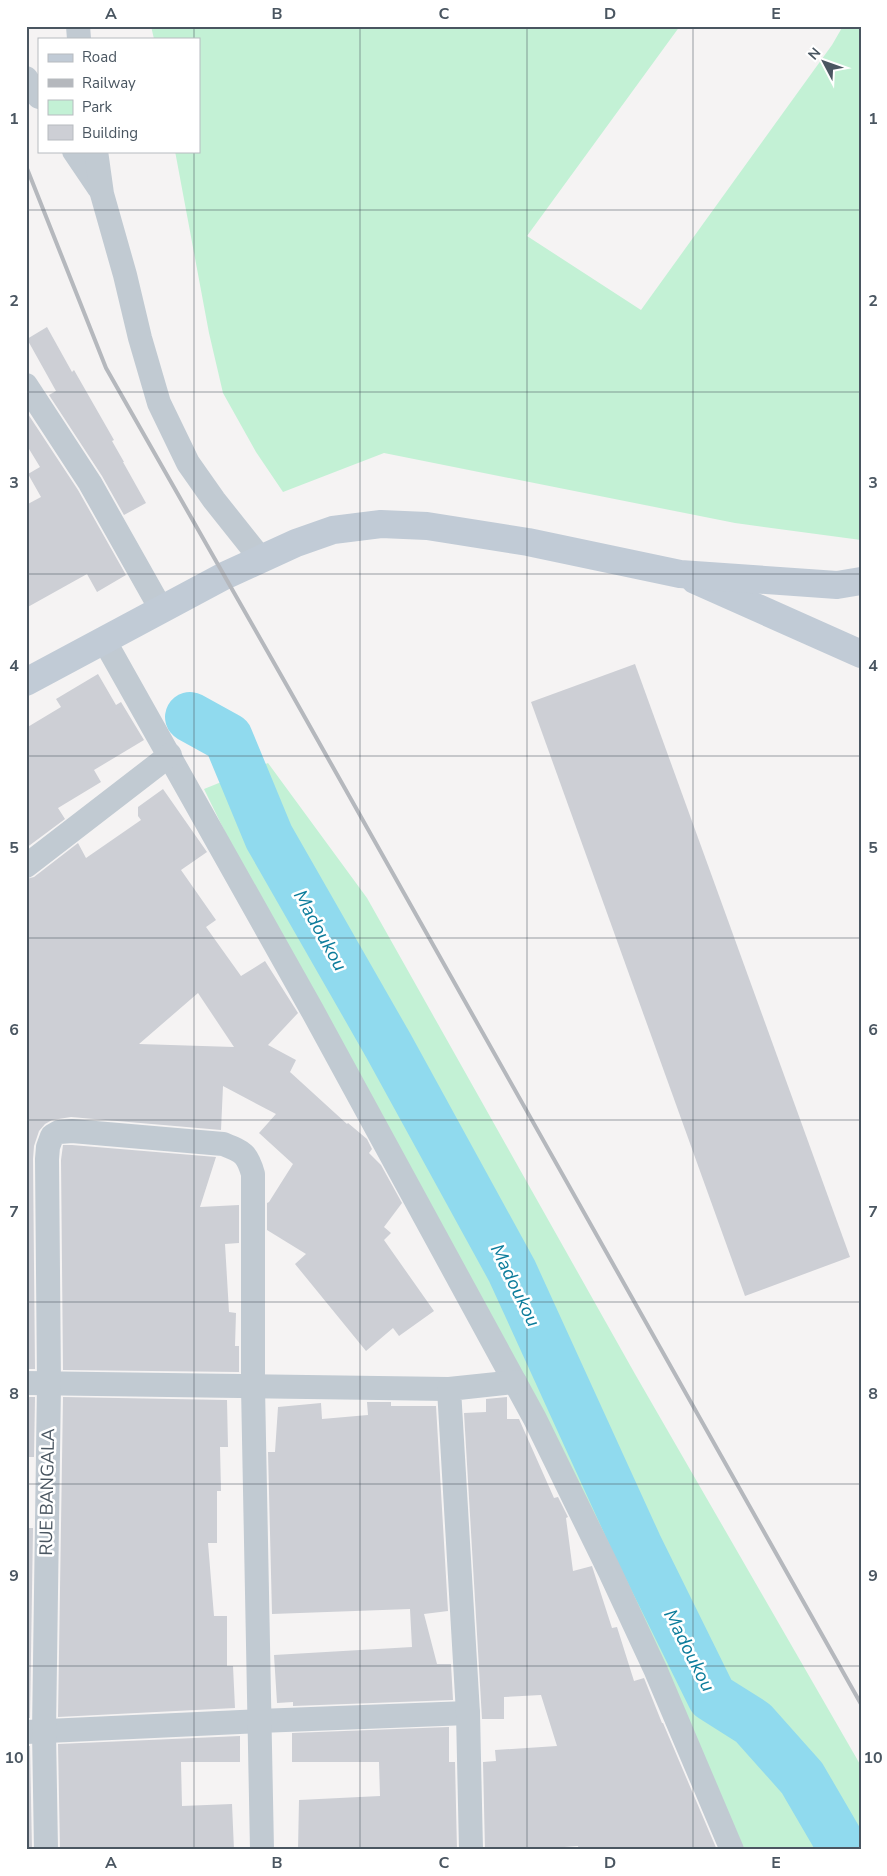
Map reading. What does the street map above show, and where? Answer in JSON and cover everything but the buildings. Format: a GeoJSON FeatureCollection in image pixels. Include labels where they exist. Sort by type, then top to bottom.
{"type":"FeatureCollection","features":[{"type":"Feature","properties":{"kind":"main road"},"geometry":{"type":"LineString","coordinates":[[26,682],[161,609],[296,543],[333,530],[381,524],[427,526],[528,542],[680,574],[837,585],[861,581]]}},
{"type":"Feature","properties":{"kind":"main road"},"geometry":{"type":"LineString","coordinates":[[680,574],[861,654]]}},
{"type":"Feature","properties":{"kind":"street"},"geometry":{"type":"LineString","coordinates":[[26,78],[38,96]]}},
{"type":"Feature","properties":{"kind":"street"},"geometry":{"type":"LineString","coordinates":[[75,152],[102,194]]}},
{"type":"Feature","properties":{"kind":"street"},"geometry":{"type":"LineString","coordinates":[[96,152],[102,194],[159,403],[188,463],[214,500],[261,559]]}},
{"type":"Feature","properties":{"kind":"street"},"geometry":{"type":"LineString","coordinates":[[26,385],[90,483],[161,609]]}},
{"type":"Feature","properties":{"kind":"street"},"geometry":{"type":"LineString","coordinates":[[104,640],[358,1093],[535,1419],[656,1671],[732,1850]]}},
{"type":"Feature","properties":{"kind":"street"},"geometry":{"type":"LineString","coordinates":[[26,866],[170,755]]}},
{"type":"Feature","properties":{"kind":"street","name":"RUE BANGALA"},"geometry":{"type":"LineString","coordinates":[[46,1850],[35,1732],[38,1383],[47,1159],[48,1147],[52,1136],[59,1132],[72,1132],[223,1144],[238,1150],[249,1159],[253,1174],[253,1387]]}},
{"type":"Feature","properties":{"kind":"street"},"geometry":{"type":"LineString","coordinates":[[38,1383],[449,1389],[515,1382]]}},
{"type":"Feature","properties":{"kind":"street"},"geometry":{"type":"LineString","coordinates":[[253,1387],[262,1850]]}},
{"type":"Feature","properties":{"kind":"street"},"geometry":{"type":"LineString","coordinates":[[449,1389],[468,1713],[471,1850]]}},
{"type":"Feature","properties":{"kind":"street"},"geometry":{"type":"LineString","coordinates":[[35,1732],[468,1713]]}},
{"type":"Feature","properties":{"kind":"green space"},"geometry":{"type":"Polygon","coordinates":[[[151,26],[680,26],[527,236],[641,310],[832,45],[843,26],[861,26],[861,540],[735,523],[384,453],[283,492],[256,452],[223,393],[209,333],[175,152],[200,152],[200,38],[154,38],[151,26]]]}},
{"type":"Feature","properties":{"kind":"green space"},"geometry":{"type":"Polygon","coordinates":[[[268,763],[367,898],[635,1374],[861,1766],[861,1850],[733,1850],[610,1572],[312,1010],[204,789],[268,763]]]}},
{"type":"Feature","properties":{"kind":"waterway","name":"Madoukou"},"geometry":{"type":"LineString","coordinates":[[190,717],[228,738],[269,837],[388,1045],[512,1271],[637,1545],[712,1697],[753,1723],[802,1778],[844,1850]]}},
{"type":"Feature","properties":{"kind":"railway"},"geometry":{"type":"LineString","coordinates":[[26,166],[106,368],[861,1704]]}}]}
